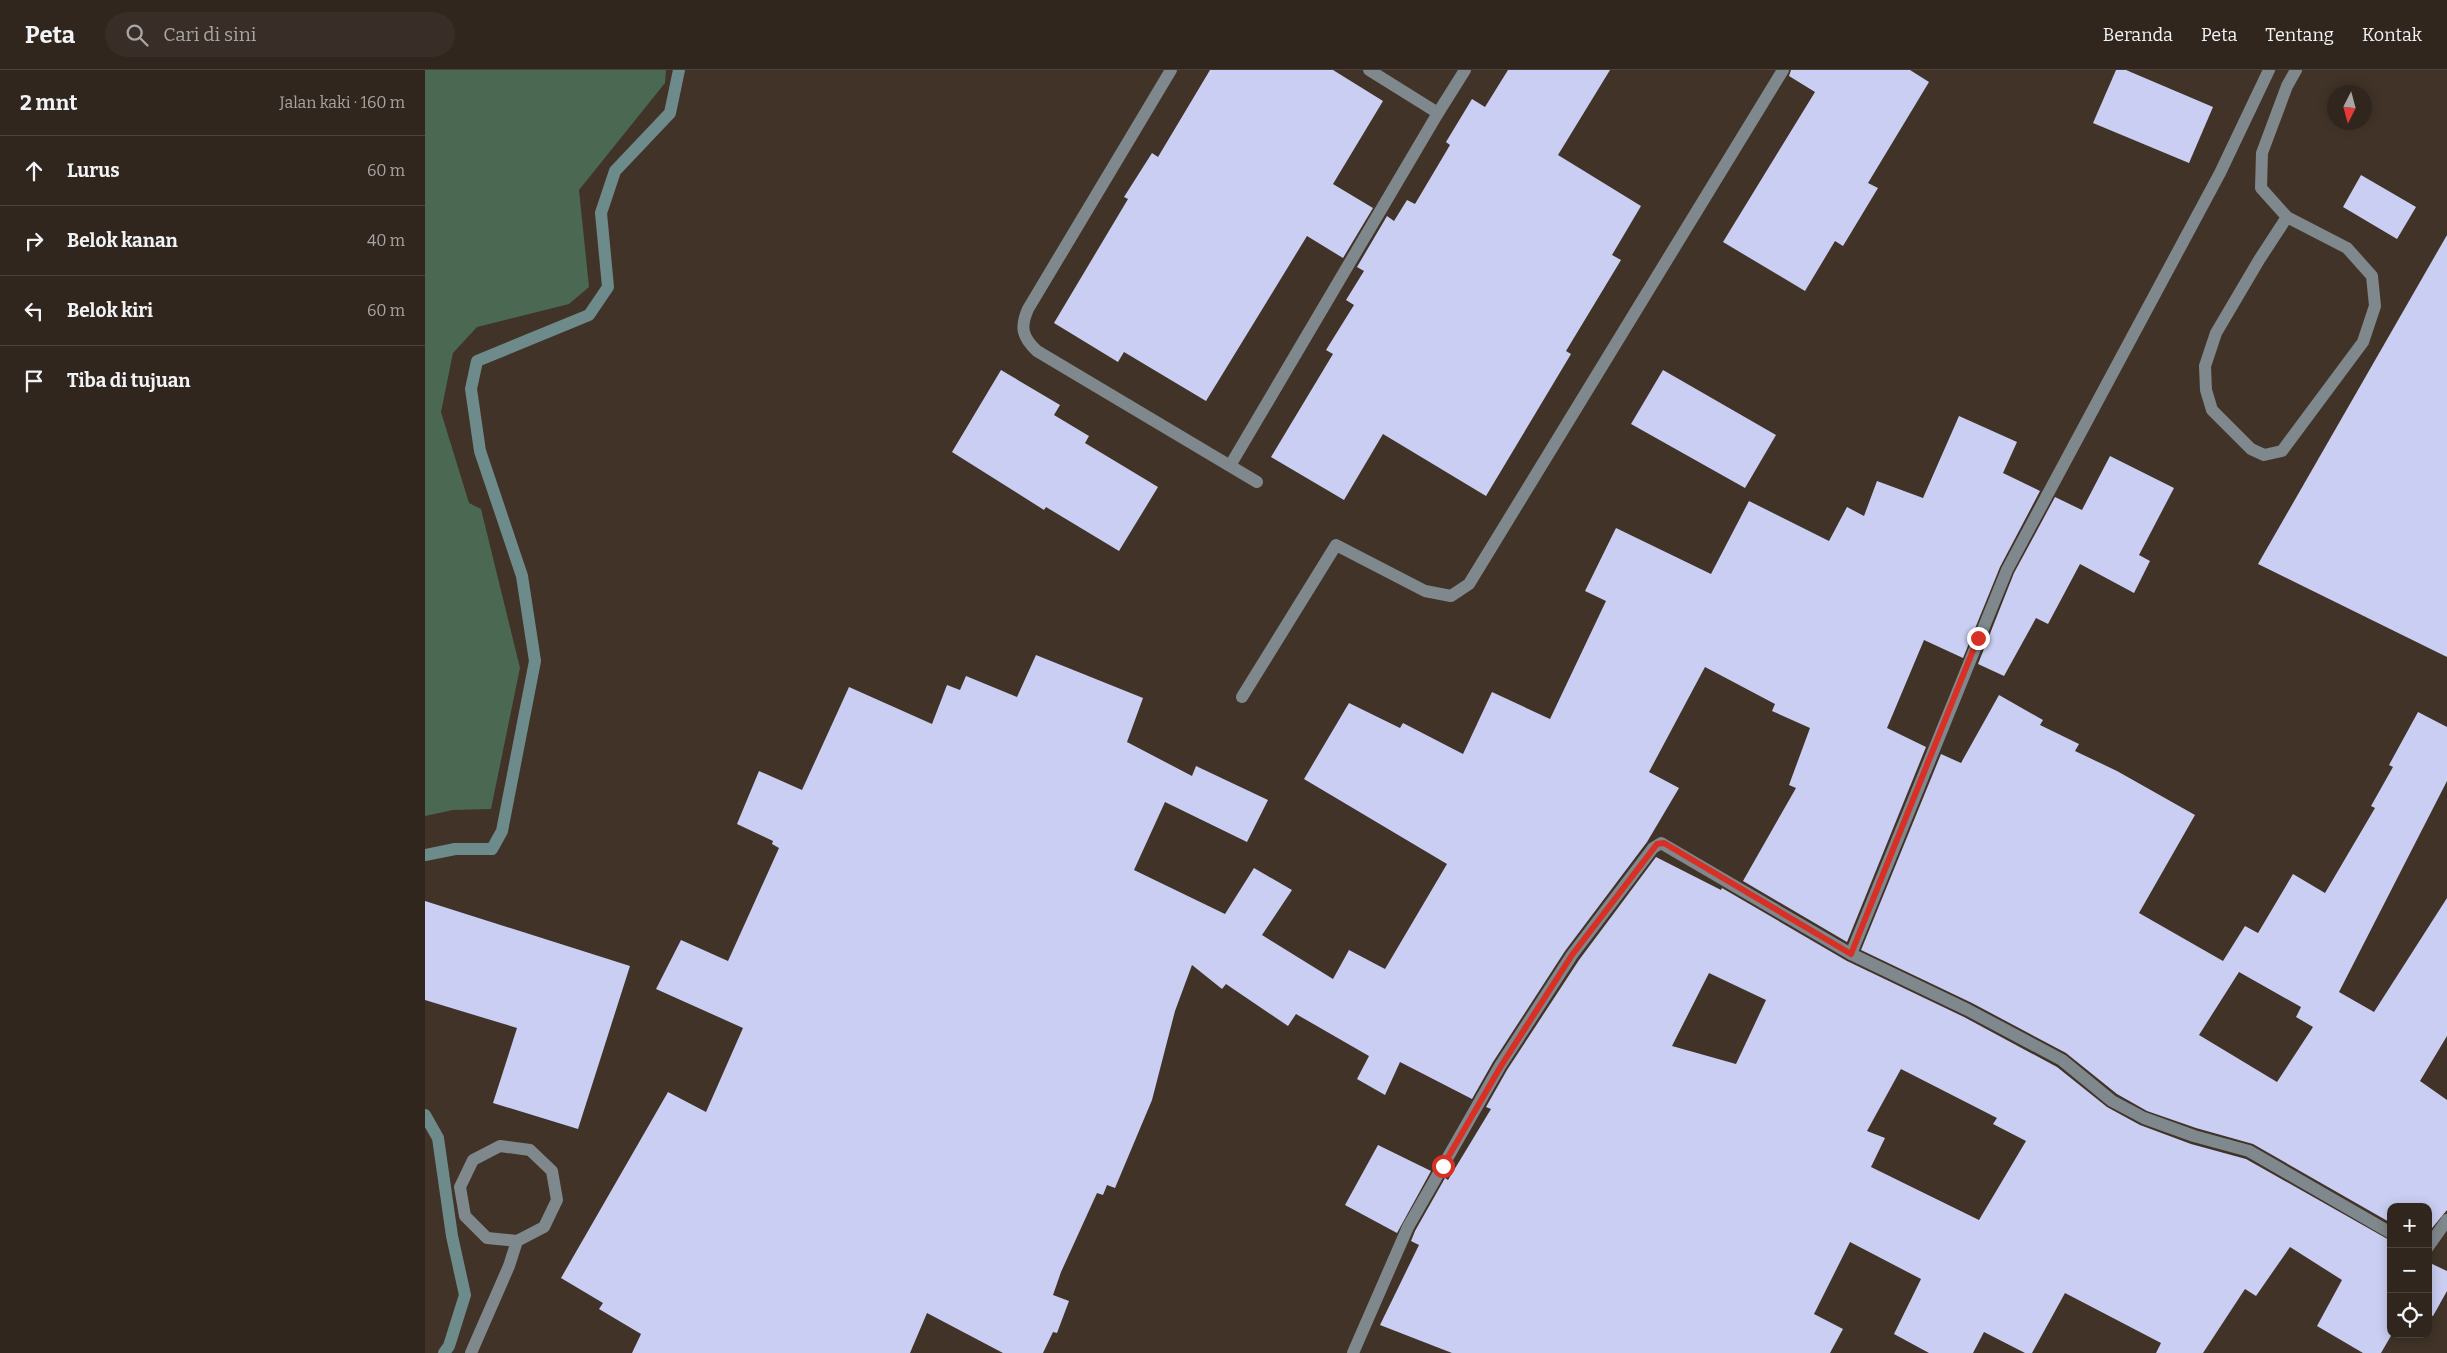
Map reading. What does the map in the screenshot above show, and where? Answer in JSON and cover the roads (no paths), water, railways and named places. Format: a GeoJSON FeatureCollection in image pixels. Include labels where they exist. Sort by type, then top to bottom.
{"type":"FeatureCollection","features":[{"type":"Feature","properties":{"kind":"street"},"geometry":{"type":"LineString","coordinates":[[1171,70],[1028,309],[1023,322],[1023,335],[1037,351],[1231,464],[1257,482]]}},
{"type":"Feature","properties":{"kind":"street"},"geometry":{"type":"LineString","coordinates":[[1369,70],[1438,112]]}},
{"type":"Feature","properties":{"kind":"street"},"geometry":{"type":"LineString","coordinates":[[1231,464],[1438,112],[1465,70]]}},
{"type":"Feature","properties":{"kind":"street"},"geometry":{"type":"LineString","coordinates":[[1242,697],[1336,545],[1425,591],[1451,596],[1469,584],[1783,70]]}},
{"type":"Feature","properties":{"kind":"street"},"geometry":{"type":"LineString","coordinates":[[1851,954],[2007,570],[2220,173],[2269,70]]}},
{"type":"Feature","properties":{"kind":"street"},"geometry":{"type":"LineString","coordinates":[[2287,217],[2217,333],[2205,366],[2206,390],[2212,410],[2251,449],[2265,455],[2282,451],[2363,342],[2375,306],[2372,276],[2347,248],[2287,217],[2261,188],[2262,153],[2287,86],[2296,70]]}},
{"type":"Feature","properties":{"kind":"street"},"geometry":{"type":"LineString","coordinates":[[1353,1353],[1408,1228],[1501,1066],[1572,955],[1657,844],[1664,843],[1851,954],[1968,1010],[2062,1060],[2112,1101],[2144,1118],[2194,1136],[2249,1151],[2387,1231]]}},
{"type":"Feature","properties":{"kind":"street"},"geometry":{"type":"LineString","coordinates":[[471,1353],[509,1266],[517,1241],[544,1227],[557,1200],[552,1171],[530,1150],[500,1146],[473,1160],[460,1187],[465,1216],[487,1238],[517,1241]]}},
{"type":"Feature","properties":{"kind":"street"},"geometry":{"type":"LineString","coordinates":[[2432,1241],[2447,1220]]}},
{"type":"Feature","properties":{"kind":"waterway"},"geometry":{"type":"LineString","coordinates":[[425,855],[455,849],[492,849],[502,831],[535,661],[522,576],[480,451],[471,389],[477,361],[589,315],[608,287],[601,213],[615,171],[670,113],[679,70]]}},
{"type":"Feature","properties":{"kind":"waterway"},"geometry":{"type":"LineString","coordinates":[[425,1115],[438,1138],[452,1236],[465,1295],[449,1346],[444,1353]]}}]}
